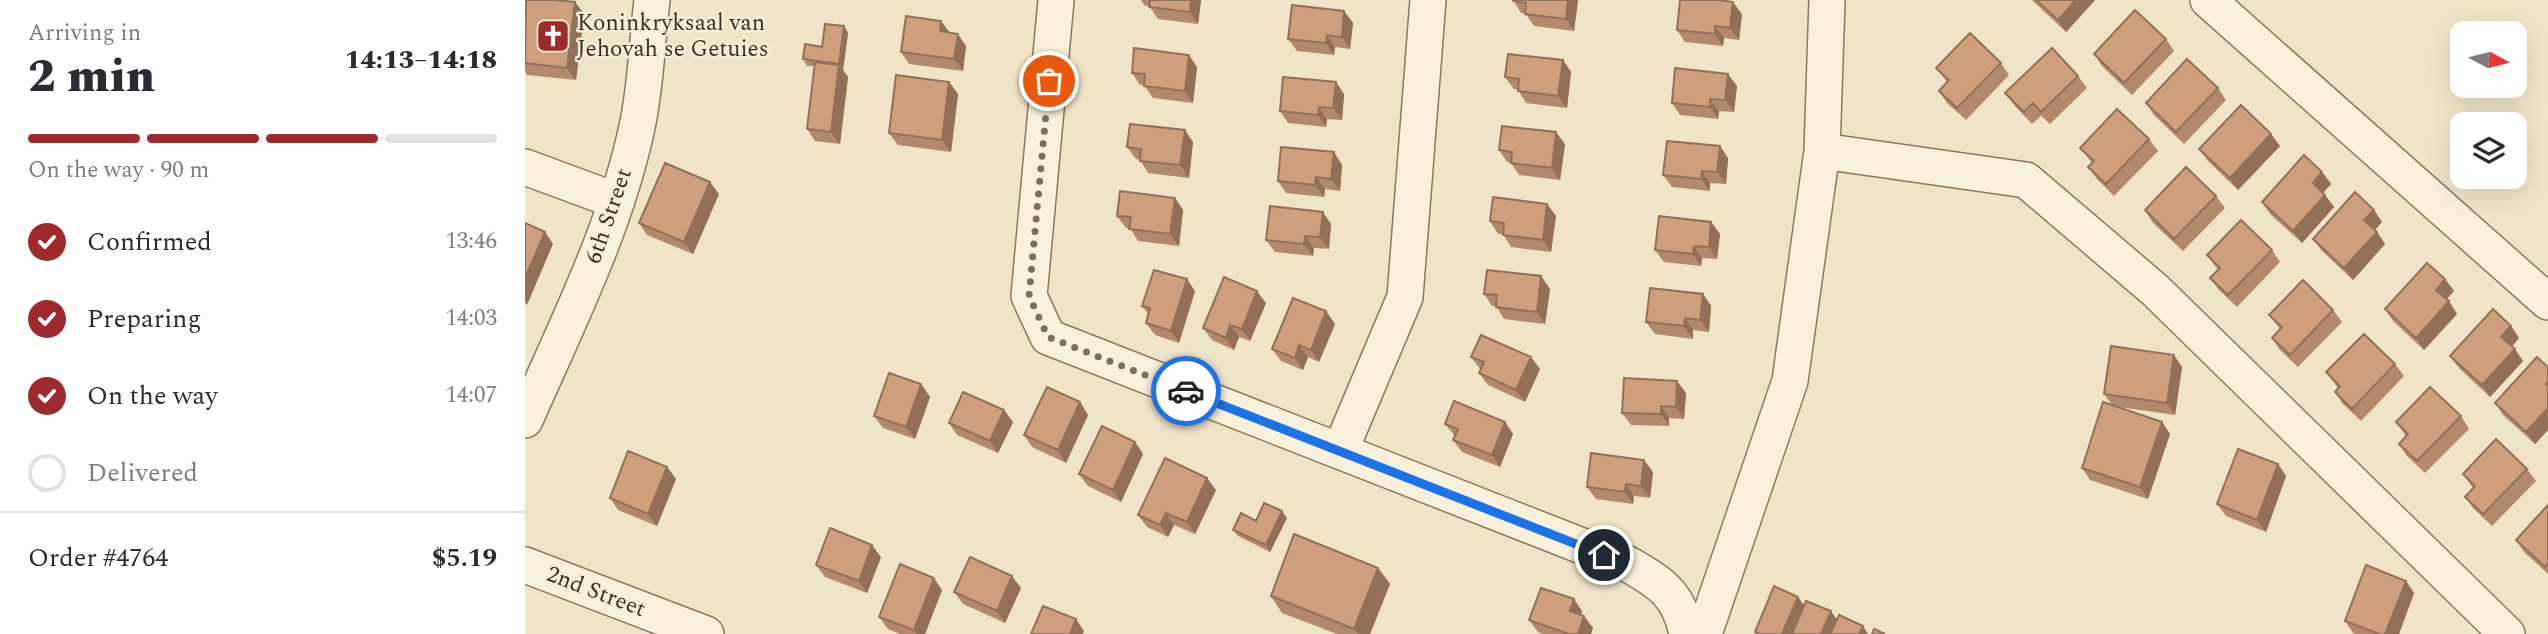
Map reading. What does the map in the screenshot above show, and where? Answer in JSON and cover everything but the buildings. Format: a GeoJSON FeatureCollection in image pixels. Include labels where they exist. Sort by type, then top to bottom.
{"type":"FeatureCollection","features":[{"type":"Feature","properties":{"kind":"street","name":"6th Street"},"geometry":{"type":"LineString","coordinates":[[525,420],[603,243],[617,201],[637,125],[652,0]]}},
{"type":"Feature","properties":{"kind":"street"},"geometry":{"type":"LineString","coordinates":[[1056,0],[1029,296],[1048,337],[1628,564],[1664,585],[1683,614],[1688,634]]}},
{"type":"Feature","properties":{"kind":"street"},"geometry":{"type":"LineString","coordinates":[[1341,451],[1405,297],[1427,0]]}},
{"type":"Feature","properties":{"kind":"street"},"geometry":{"type":"LineString","coordinates":[[1704,634],[1790,381],[1822,151],[1827,0]]}},
{"type":"Feature","properties":{"kind":"street"},"geometry":{"type":"LineString","coordinates":[[2208,0],[2548,302]]}},
{"type":"Feature","properties":{"kind":"street"},"geometry":{"type":"LineString","coordinates":[[1822,151],[2025,180],[2155,290],[2507,634]]}},
{"type":"Feature","properties":{"kind":"street"},"geometry":{"type":"LineString","coordinates":[[525,167],[617,201]]}},
{"type":"Feature","properties":{"kind":"street","name":"2nd Street"},"geometry":{"type":"LineString","coordinates":[[525,565],[698,633]]}},
{"type":"Feature","properties":{"kind":"way so far"},"geometry":{"type":"LineString","coordinates":[[1049,81],[1029,296],[1048,337],[1186,391]]}},
{"type":"Feature","properties":{"kind":"place","name":"Koninkryksaal van Jehovah se Getuies"},"geometry":{"type":"Point","coordinates":[553,36]}},
{"type":"Feature","properties":{"kind":"route"},"geometry":{"type":"LineString","coordinates":[[1186,391],[1604,555]]}}]}
